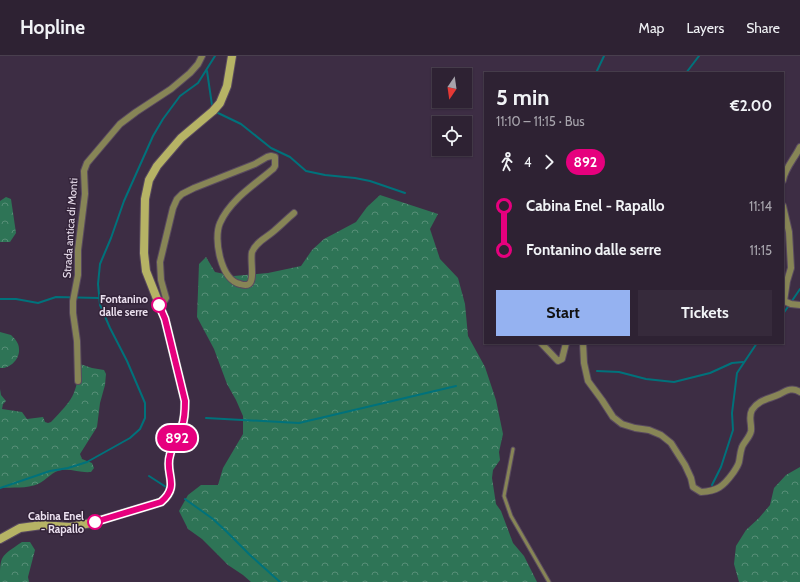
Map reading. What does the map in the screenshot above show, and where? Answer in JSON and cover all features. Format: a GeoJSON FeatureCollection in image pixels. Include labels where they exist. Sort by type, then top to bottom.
{"type":"FeatureCollection","features":[{"type":"Feature","properties":{"kind":"street","name":"Strada antica di Monti"},"geometry":{"type":"LineString","coordinates":[[78,381],[77,341],[73,314],[73,301],[78,275],[78,250],[85,194],[84,171],[87,163],[120,124],[171,89],[190,73],[198,64],[202,56]]}},
{"type":"Feature","properties":{"kind":"street"},"geometry":{"type":"LineString","coordinates":[[0,539],[20,528],[42,525],[70,526],[92,523],[161,502],[167,497],[172,488],[168,465],[170,455],[183,425],[185,401],[165,319],[146,271],[144,253],[145,199],[149,180],[157,166],[176,144],[220,103],[227,86],[232,56]]}},
{"type":"Feature","properties":{"kind":"street"},"geometry":{"type":"LineString","coordinates":[[784,172],[796,155],[800,146]]}},
{"type":"Feature","properties":{"kind":"street"},"geometry":{"type":"LineString","coordinates":[[158,303],[166,298],[161,280],[160,262],[173,208],[177,199],[182,194],[254,164],[267,157],[275,157],[275,166],[273,169],[244,193],[226,211],[219,225],[218,250],[222,266],[231,279],[240,284],[249,284],[252,281],[251,264],[252,254],[255,247],[294,213]]}},
{"type":"Feature","properties":{"kind":"street"},"geometry":{"type":"LineString","coordinates":[[784,210],[789,232],[791,268],[784,295]]}},
{"type":"Feature","properties":{"kind":"street"},"geometry":{"type":"LineString","coordinates":[[784,300],[791,304],[800,305]]}},
{"type":"Feature","properties":{"kind":"street"},"geometry":{"type":"LineString","coordinates":[[542,344],[558,361],[562,359],[566,344]]}},
{"type":"Feature","properties":{"kind":"street"},"geometry":{"type":"LineString","coordinates":[[583,344],[584,363],[588,381],[613,417],[622,424],[648,430],[661,435],[671,443],[685,465],[693,487],[700,492],[720,488],[739,464],[744,442],[751,433],[750,417],[752,410],[759,402],[787,389],[797,390],[800,392]]}},
{"type":"Feature","properties":{"kind":"lane"},"geometry":{"type":"LineString","coordinates":[[513,449],[504,496],[511,516],[549,582]]}},
{"type":"Feature","properties":{"kind":"green space"},"geometry":{"type":"Polygon","coordinates":[[[380,195],[438,214],[430,229],[440,259],[458,278],[465,304],[468,336],[485,367],[496,400],[503,434],[499,452],[500,460],[493,470],[492,478],[496,504],[501,511],[513,543],[524,556],[537,582],[251,582],[228,565],[202,539],[188,529],[179,511],[188,495],[201,485],[218,485],[223,468],[243,434],[243,416],[227,384],[214,349],[197,317],[199,264],[206,257],[215,272],[234,276],[268,273],[301,266],[312,250],[324,239],[356,222],[367,207],[380,195]]]}},
{"type":"Feature","properties":{"kind":"green space"},"geometry":{"type":"Polygon","coordinates":[[[6,197],[11,199],[16,233],[10,242],[0,242],[0,201],[6,197]]]}},
{"type":"Feature","properties":{"kind":"green space"},"geometry":{"type":"Polygon","coordinates":[[[0,332],[11,335],[19,347],[19,353],[14,363],[4,368],[0,368],[0,332]]]}},
{"type":"Feature","properties":{"kind":"green space"},"geometry":{"type":"Polygon","coordinates":[[[80,364],[104,370],[106,374],[97,427],[80,454],[82,459],[92,463],[94,468],[91,472],[66,470],[58,471],[34,486],[0,488],[0,389],[1,395],[6,401],[3,404],[2,409],[22,412],[27,419],[43,417],[45,422],[48,423],[51,422],[69,402],[75,390],[80,364]]]}},
{"type":"Feature","properties":{"kind":"green space"},"geometry":{"type":"Polygon","coordinates":[[[800,467],[800,582],[739,582],[734,564],[736,546],[746,530],[770,505],[774,488],[786,475],[800,467]]]}},
{"type":"Feature","properties":{"kind":"green space"},"geometry":{"type":"Polygon","coordinates":[[[22,542],[30,542],[35,550],[28,577],[29,582],[0,582],[1,561],[5,554],[22,542]]]}},
{"type":"Feature","properties":{"kind":"waterway"},"geometry":{"type":"LineString","coordinates":[[0,488],[50,471],[68,468],[87,462],[130,438],[140,429],[145,418],[145,403],[100,305],[98,284],[100,264],[124,201],[153,136],[163,119],[180,96],[198,83],[215,56]]}},
{"type":"Feature","properties":{"kind":"waterway"},"geometry":{"type":"LineString","coordinates":[[596,72],[604,56]]}},
{"type":"Feature","properties":{"kind":"waterway"},"geometry":{"type":"LineString","coordinates":[[687,72],[699,56]]}},
{"type":"Feature","properties":{"kind":"waterway"},"geometry":{"type":"LineString","coordinates":[[207,71],[212,105]]}},
{"type":"Feature","properties":{"kind":"waterway"},"geometry":{"type":"LineString","coordinates":[[216,112],[241,124],[271,148],[290,157],[306,171],[370,181],[405,193]]}},
{"type":"Feature","properties":{"kind":"waterway"},"geometry":{"type":"LineString","coordinates":[[784,313],[800,289]]}},
{"type":"Feature","properties":{"kind":"waterway"},"geometry":{"type":"LineString","coordinates":[[0,299],[16,299],[38,303],[56,297],[99,298]]}},
{"type":"Feature","properties":{"kind":"waterway"},"geometry":{"type":"LineString","coordinates":[[712,485],[721,467],[733,430],[732,413],[737,373],[756,344]]}},
{"type":"Feature","properties":{"kind":"waterway"},"geometry":{"type":"LineString","coordinates":[[597,371],[619,372],[646,379],[674,382],[710,373],[732,363],[743,362]]}},
{"type":"Feature","properties":{"kind":"waterway"},"geometry":{"type":"LineString","coordinates":[[206,418],[299,423],[456,386]]}},
{"type":"Feature","properties":{"kind":"waterway"},"geometry":{"type":"LineString","coordinates":[[149,476],[166,487]]}},
{"type":"Feature","properties":{"kind":"waterway"},"geometry":{"type":"LineString","coordinates":[[185,499],[213,519],[280,582]]}},
{"type":"Feature","properties":{"kind":"bus line","name":"892"},"geometry":{"type":"LineString","coordinates":[[95,522],[161,502],[167,497],[172,488],[168,465],[170,455],[183,425],[185,401],[165,319],[159,305]]}},
{"type":"Feature","properties":{"kind":"place","name":"Fontanino dalle serre"},"geometry":{"type":"Point","coordinates":[159,305]}},
{"type":"Feature","properties":{"kind":"place","name":"Cabina Enel - Rapallo"},"geometry":{"type":"Point","coordinates":[95,522]}}]}
